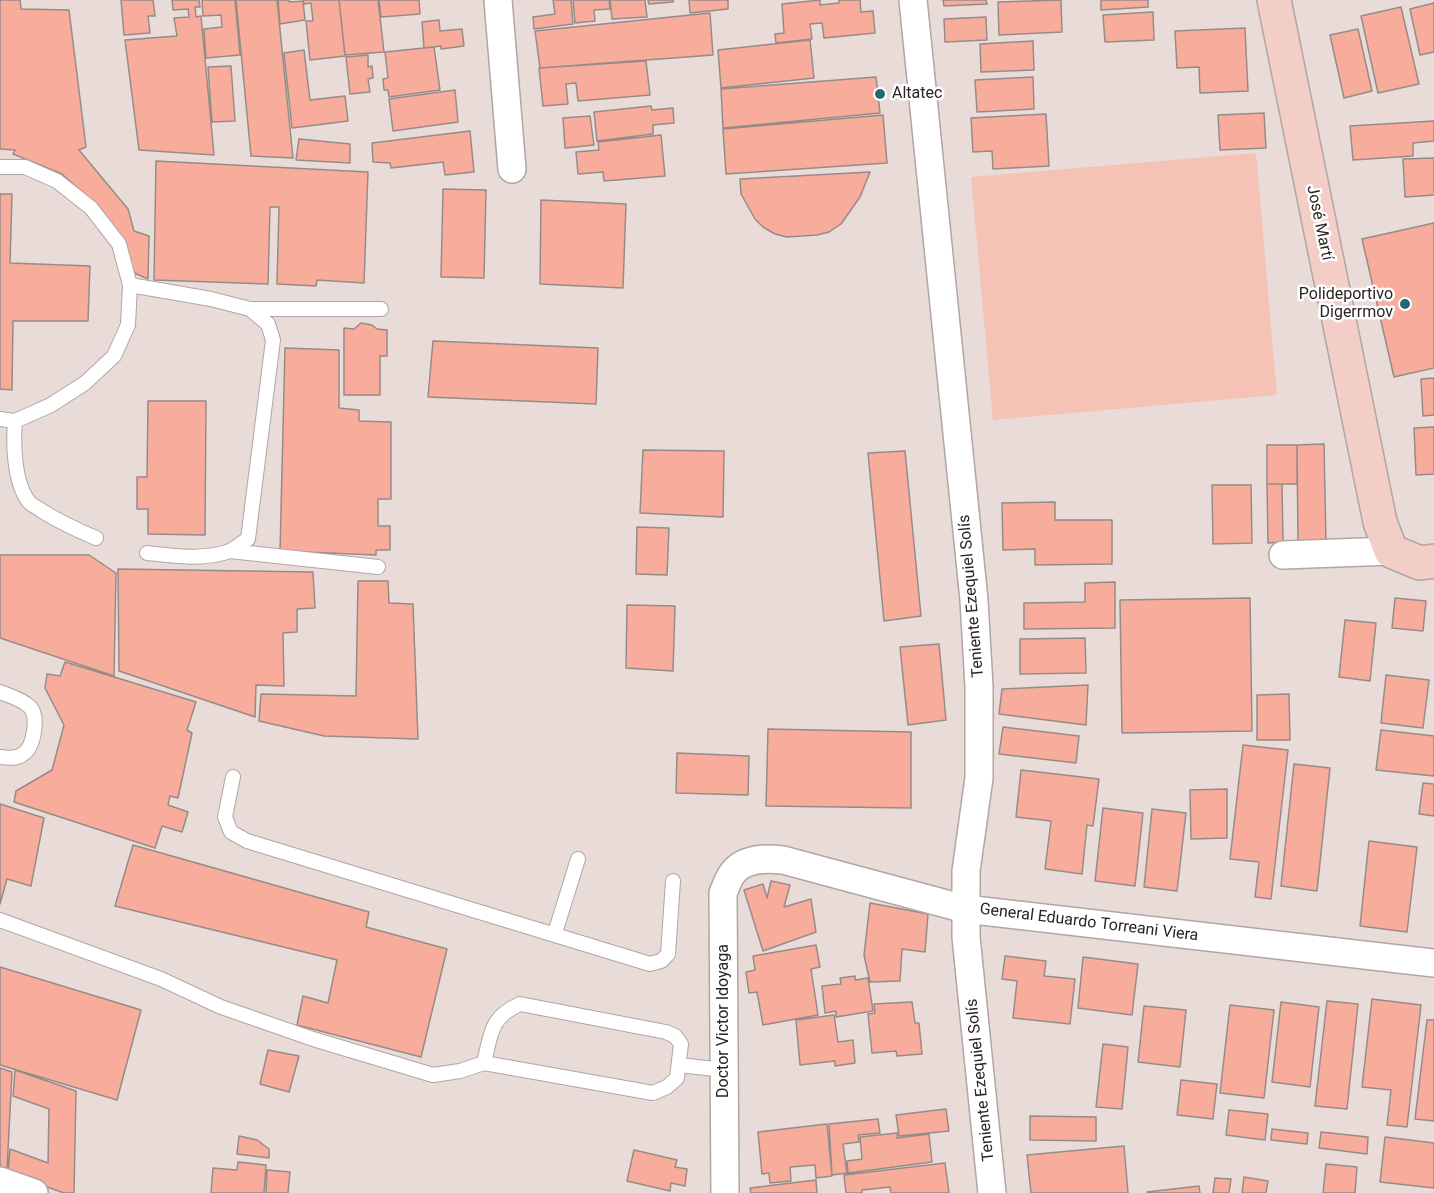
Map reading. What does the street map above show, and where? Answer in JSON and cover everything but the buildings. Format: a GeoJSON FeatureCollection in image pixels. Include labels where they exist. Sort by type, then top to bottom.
{"type":"FeatureCollection","features":[{"type":"Feature","properties":{"kind":"street"},"geometry":{"type":"LineString","coordinates":[[498,0],[512,169]]}},
{"type":"Feature","properties":{"kind":"street","name":"Teniente Ezequiel Solís"},"geometry":{"type":"LineString","coordinates":[[913,0],[972,577],[977,654],[979,778],[966,871],[965,909],[992,1193]]}},
{"type":"Feature","properties":{"kind":"street","name":"José Martí"},"geometry":{"type":"LineString","coordinates":[[1274,0],[1380,522],[1391,551]]}},
{"type":"Feature","properties":{"kind":"street"},"geometry":{"type":"LineString","coordinates":[[1283,555],[1391,551],[1420,563],[1434,561]]}},
{"type":"Feature","properties":{"kind":"street","name":"General Eduardo Torreani Viera"},"geometry":{"type":"LineString","coordinates":[[750,861],[766,858],[783,860],[965,909],[1434,963]]}},
{"type":"Feature","properties":{"kind":"street","name":"Doctor Victor Idoyaga"},"geometry":{"type":"LineString","coordinates":[[725,1193],[723,892],[732,873],[750,861]]}},
{"type":"Feature","properties":{"kind":"street"},"geometry":{"type":"LineString","coordinates":[[0,1181],[34,1193]]}},
{"type":"Feature","properties":{"kind":"lane"},"geometry":{"type":"LineString","coordinates":[[0,167],[25,167],[57,181],[91,208],[119,244],[130,285],[128,325],[114,356],[85,383],[51,405],[15,421],[0,419]]}},
{"type":"Feature","properties":{"kind":"lane"},"geometry":{"type":"LineString","coordinates":[[130,285],[211,299],[250,309],[381,309]]}},
{"type":"Feature","properties":{"kind":"lane"},"geometry":{"type":"LineString","coordinates":[[230,551],[248,539],[273,340],[268,324],[250,309]]}},
{"type":"Feature","properties":{"kind":"lane"},"geometry":{"type":"LineString","coordinates":[[15,421],[13,442],[17,465],[21,484],[30,503],[67,527],[96,538]]}},
{"type":"Feature","properties":{"kind":"lane"},"geometry":{"type":"LineString","coordinates":[[147,553],[204,556],[230,551],[378,567]]}},
{"type":"Feature","properties":{"kind":"lane"},"geometry":{"type":"LineString","coordinates":[[0,692],[22,701],[31,708],[36,717],[30,749],[21,756],[0,757]]}},
{"type":"Feature","properties":{"kind":"lane"},"geometry":{"type":"LineString","coordinates":[[233,777],[225,817],[231,832],[247,841],[555,933],[650,964],[661,961],[668,954],[672,880]]}},
{"type":"Feature","properties":{"kind":"lane"},"geometry":{"type":"LineString","coordinates":[[555,933],[578,859]]}},
{"type":"Feature","properties":{"kind":"lane"},"geometry":{"type":"LineString","coordinates":[[0,920],[161,979],[221,1007],[314,1039],[433,1075],[460,1071],[484,1063],[653,1093],[667,1087],[677,1078],[681,1044],[675,1036],[666,1032],[520,1004],[506,1010],[494,1025],[484,1063]]}},
{"type":"Feature","properties":{"kind":"lane"},"geometry":{"type":"LineString","coordinates":[[679,1065],[724,1070]]}},
{"type":"Feature","properties":{"kind":"shaded area"},"geometry":{"type":"Polygon","coordinates":[[[1256,153],[1277,395],[993,420],[971,177],[1256,153]]]}},
{"type":"Feature","properties":{"kind":"place","name":"Altatec"},"geometry":{"type":"Point","coordinates":[880,94]}},
{"type":"Feature","properties":{"kind":"place","name":"Polideportivo Digerrmov"},"geometry":{"type":"Point","coordinates":[1405,304]}}]}
